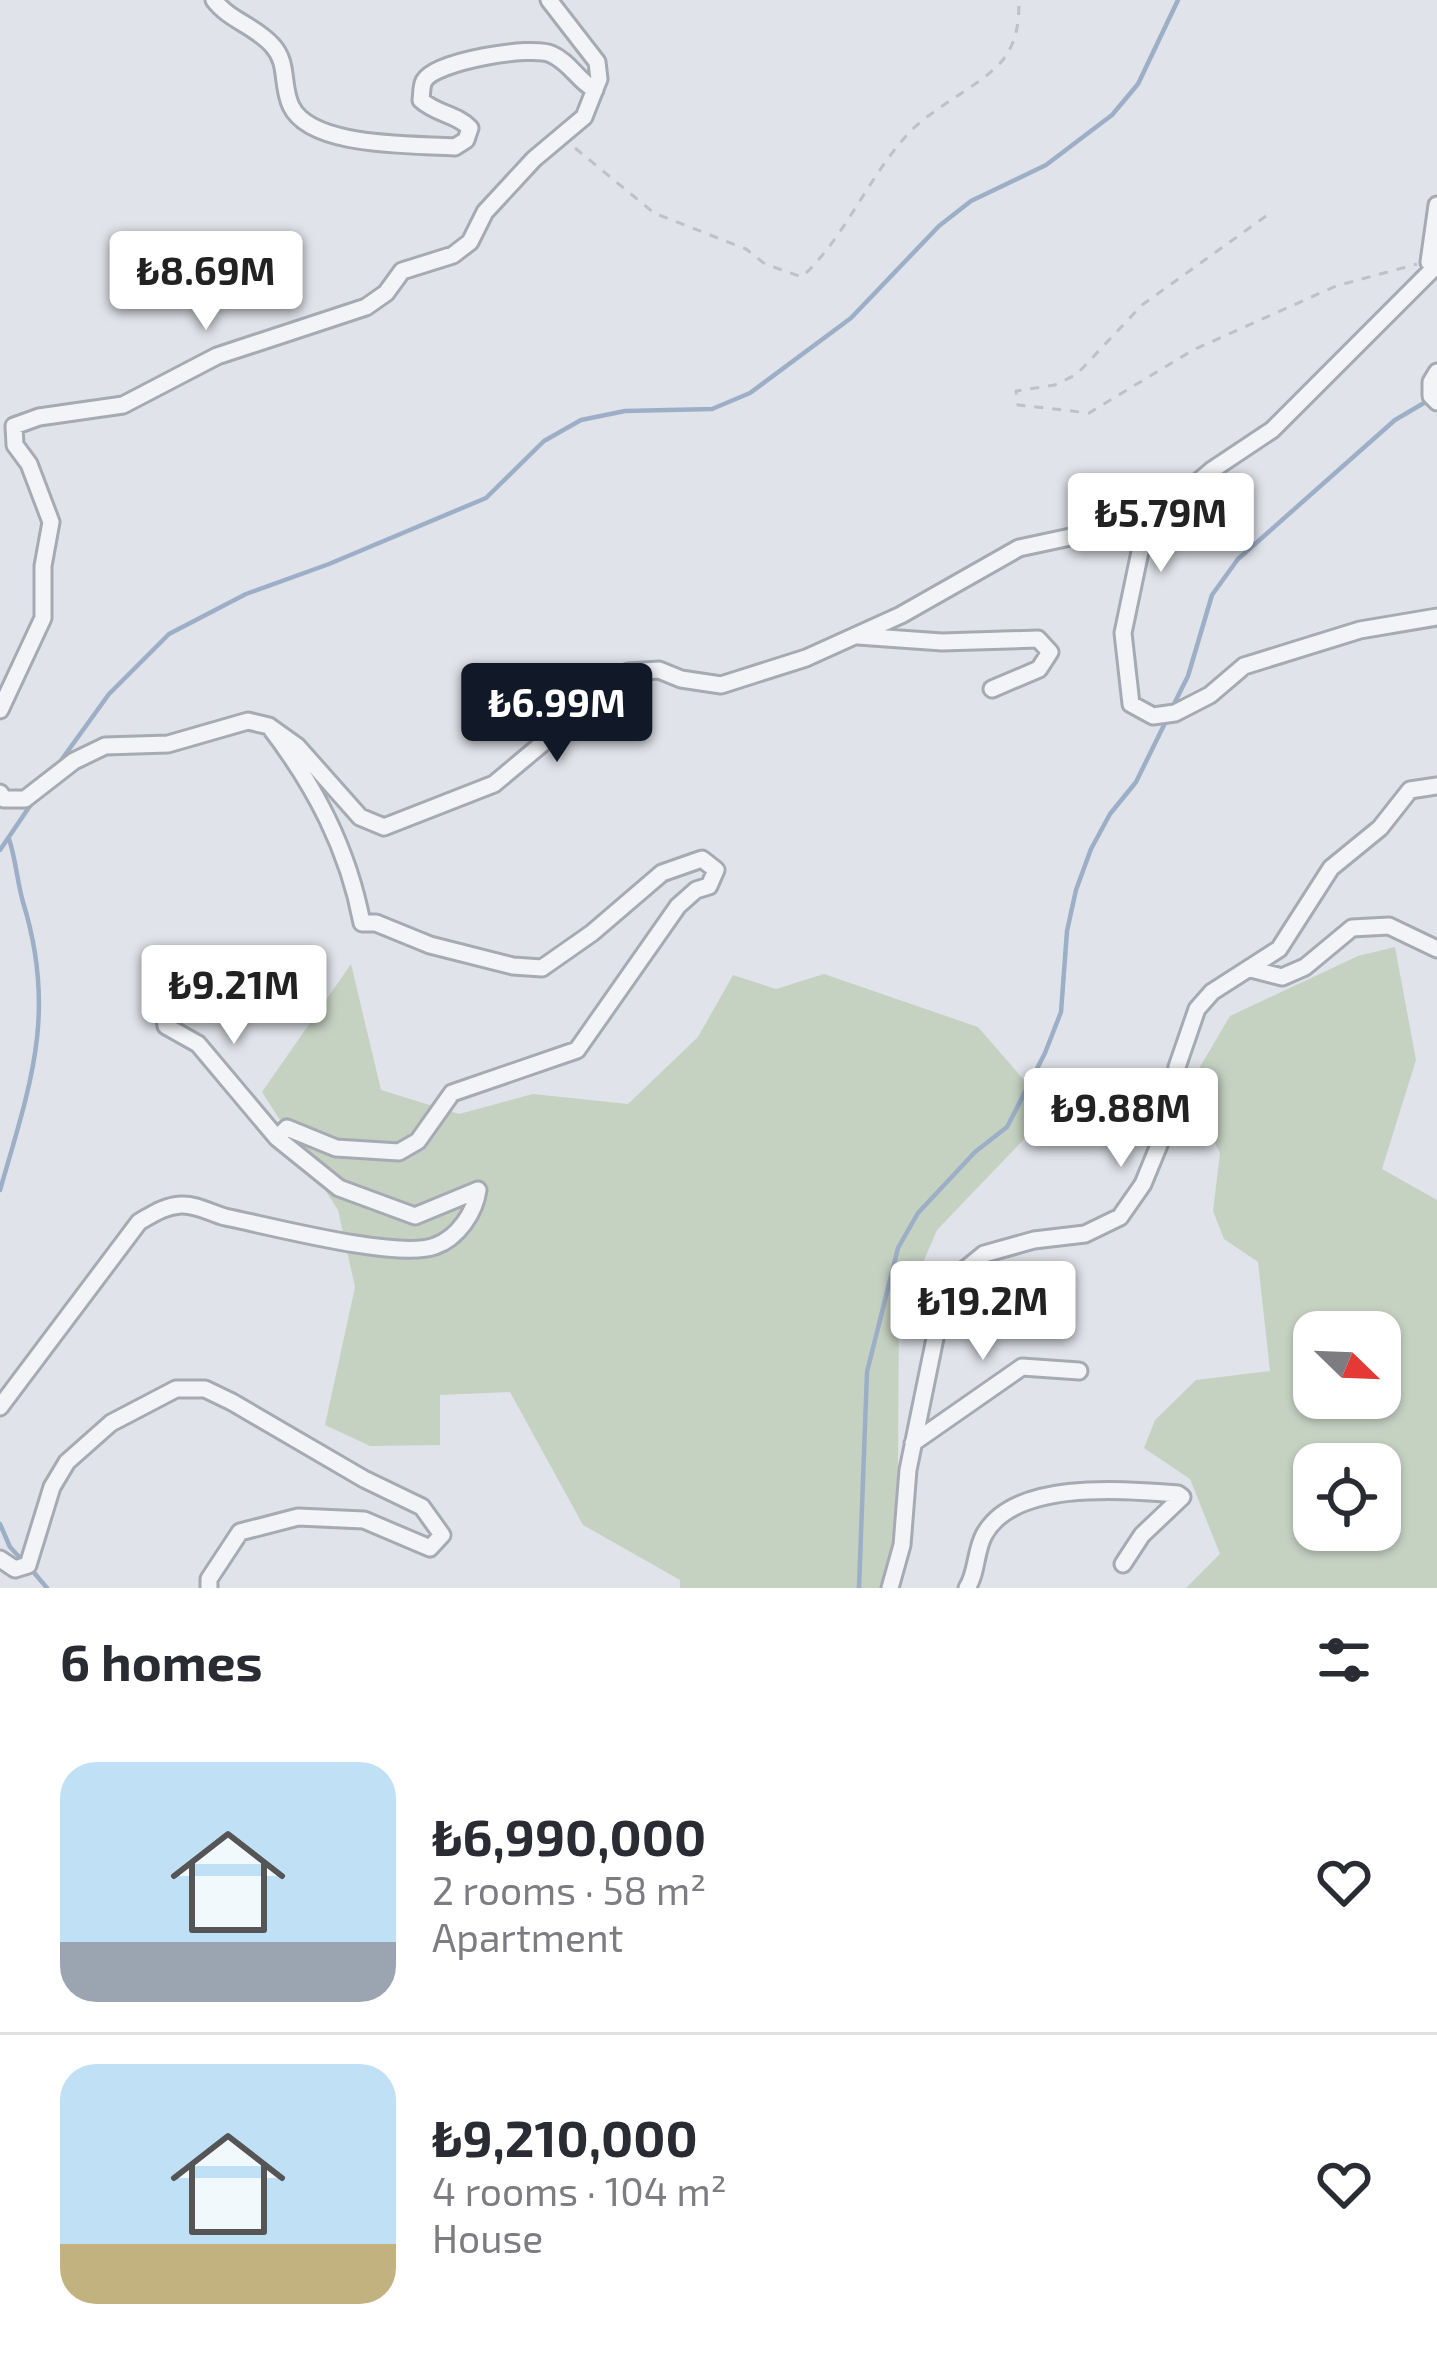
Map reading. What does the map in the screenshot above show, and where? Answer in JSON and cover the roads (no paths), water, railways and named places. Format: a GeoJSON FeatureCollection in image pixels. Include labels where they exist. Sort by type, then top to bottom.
{"type":"FeatureCollection","features":[{"type":"Feature","properties":{"kind":"street"},"geometry":{"type":"LineString","coordinates":[[214,0],[275,48],[283,61],[292,110],[303,123],[328,135],[455,147],[466,140],[470,128],[464,121],[434,112],[421,100],[424,81],[437,69],[492,55],[546,51],[566,62],[582,83],[595,90]]}},
{"type":"Feature","properties":{"kind":"street"},"geometry":{"type":"LineString","coordinates":[[0,710],[44,619],[43,566],[52,522],[29,464],[15,445],[14,426],[38,417],[123,406],[218,356],[366,308],[386,293],[402,271],[453,255],[470,242],[485,212],[584,117],[599,79],[597,62],[548,0]]}},
{"type":"Feature","properties":{"kind":"street"},"geometry":{"type":"LineString","coordinates":[[1437,205],[1434,265],[1271,430],[1213,470],[1159,518],[1142,542],[1124,633],[1131,704],[1153,716],[1175,713],[1198,703],[1244,665],[1360,630],[1437,617]]}},
{"type":"Feature","properties":{"kind":"street"},"geometry":{"type":"LineString","coordinates":[[1437,372],[1431,396],[1437,402]]}},
{"type":"Feature","properties":{"kind":"street"},"geometry":{"type":"LineString","coordinates":[[0,793],[4,800],[25,799],[74,761],[105,746],[168,744],[248,721],[269,726],[296,746],[359,817],[384,826],[494,784],[628,672],[659,670],[721,685],[806,658],[901,615],[1019,548],[1159,518]]}},
{"type":"Feature","properties":{"kind":"street"},"geometry":{"type":"LineString","coordinates":[[855,636],[942,642],[1038,639],[1050,652],[1039,669],[992,689]]}},
{"type":"Feature","properties":{"kind":"street"},"geometry":{"type":"LineString","coordinates":[[269,726],[316,794],[344,852],[362,923],[390,927],[430,945],[514,966],[542,968],[662,873],[702,859],[716,870],[709,886],[696,890],[678,906],[577,1050],[452,1093],[418,1141],[399,1152],[336,1148],[287,1128],[277,1138]]}},
{"type":"Feature","properties":{"kind":"street"},"geometry":{"type":"LineString","coordinates":[[890,1588],[902,1545],[914,1443],[943,1304],[957,1276],[984,1254],[1034,1240],[1085,1234],[1120,1217],[1143,1184],[1168,1123],[1177,1067],[1197,1009],[1212,992],[1279,950],[1331,868],[1380,827],[1410,790],[1437,786]]}},
{"type":"Feature","properties":{"kind":"street"},"geometry":{"type":"LineString","coordinates":[[1251,969],[1282,977],[1305,967],[1352,928],[1389,926],[1437,949]]}},
{"type":"Feature","properties":{"kind":"street"},"geometry":{"type":"LineString","coordinates":[[0,1407],[139,1222],[164,1207],[187,1204],[220,1216],[406,1251],[439,1246],[465,1222],[478,1190],[415,1216],[339,1188],[277,1138],[197,1044],[166,1026],[164,1013],[180,999],[255,983],[268,986]]}},
{"type":"Feature","properties":{"kind":"street"},"geometry":{"type":"LineString","coordinates":[[914,1443],[1022,1367],[1079,1371]]}},
{"type":"Feature","properties":{"kind":"street"},"geometry":{"type":"LineString","coordinates":[[0,1559],[15,1569],[28,1565],[52,1487],[67,1462],[111,1423],[176,1388],[205,1389],[232,1402],[364,1480],[422,1508],[442,1534],[430,1548],[364,1520],[298,1517],[240,1532],[209,1579],[209,1588]]}},
{"type":"Feature","properties":{"kind":"street"},"geometry":{"type":"LineString","coordinates":[[967,1588],[984,1534],[1000,1516],[1035,1499],[1106,1488],[1178,1494],[1182,1498],[1142,1535],[1123,1564]]}},
{"type":"Feature","properties":{"kind":"waterway"},"geometry":{"type":"LineString","coordinates":[[57,766],[109,694],[169,634],[246,594],[486,498],[544,441],[581,420],[625,411],[712,409],[750,393],[851,318],[939,226],[971,201],[1046,165],[1112,115],[1138,84],[1178,0]]}},
{"type":"Feature","properties":{"kind":"waterway"},"geometry":{"type":"LineString","coordinates":[[1172,708],[1188,676],[1212,595],[1238,559],[1395,420],[1429,400]]}},
{"type":"Feature","properties":{"kind":"waterway"},"geometry":{"type":"LineString","coordinates":[[859,1588],[867,1372],[898,1248],[918,1213],[975,1152],[1007,1127],[1045,1053],[1061,1012],[1067,931],[1076,890],[1091,849],[1110,814],[1136,782],[1167,719]]}},
{"type":"Feature","properties":{"kind":"waterway"},"geometry":{"type":"LineString","coordinates":[[0,850],[34,800]]}},
{"type":"Feature","properties":{"kind":"waterway"},"geometry":{"type":"LineString","coordinates":[[0,1190],[30,1081],[39,1013],[33,942],[9,839]]}},
{"type":"Feature","properties":{"kind":"waterway"},"geometry":{"type":"LineString","coordinates":[[0,1524],[10,1547],[23,1561]]}},
{"type":"Feature","properties":{"kind":"waterway"},"geometry":{"type":"LineString","coordinates":[[31,1569],[47,1588]]}}]}
